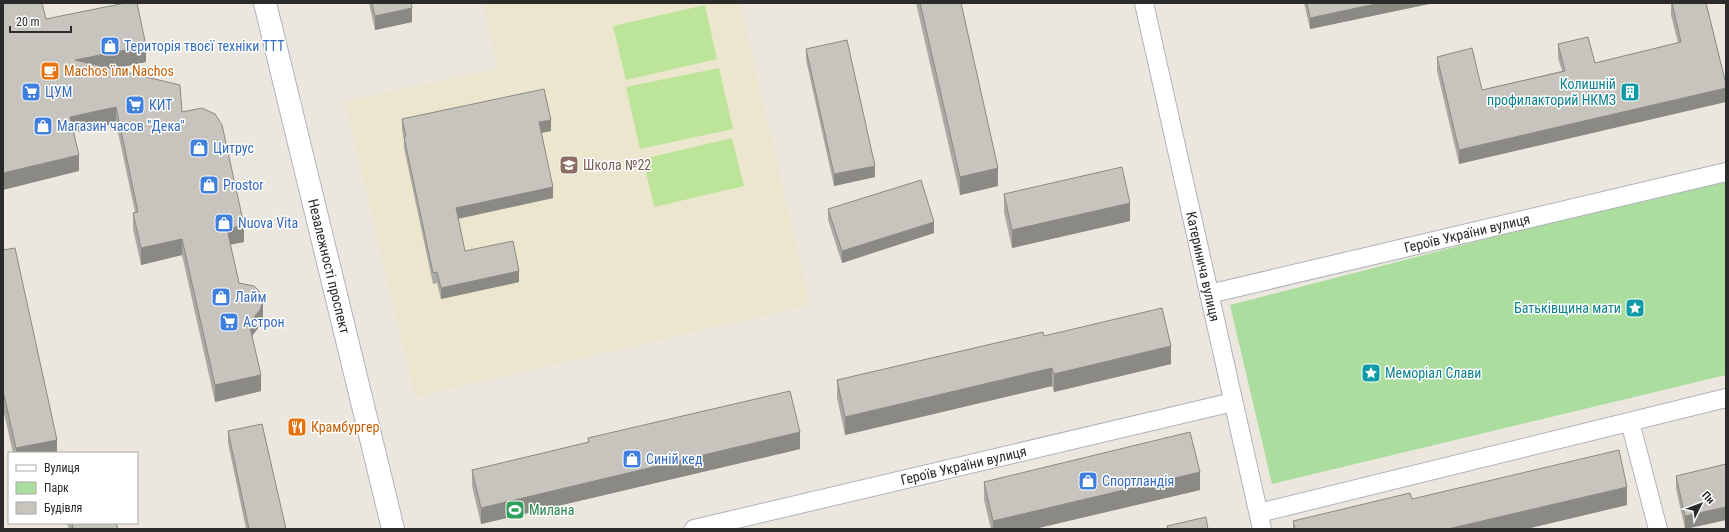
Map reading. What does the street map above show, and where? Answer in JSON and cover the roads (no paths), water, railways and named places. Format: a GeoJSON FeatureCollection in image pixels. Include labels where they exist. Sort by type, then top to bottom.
{"type":"FeatureCollection","features":[{"type":"Feature","properties":{"kind":"street","name":"Незалежності проспект"},"geometry":{"type":"LineString","coordinates":[[265,3],[393,529]]}},
{"type":"Feature","properties":{"kind":"street","name":"Катеринича вулиця"},"geometry":{"type":"LineString","coordinates":[[1144,3],[1260,521]]}},
{"type":"Feature","properties":{"kind":"street","name":"Героїв України вулиця"},"geometry":{"type":"LineString","coordinates":[[1208,294],[1726,172]]}},
{"type":"Feature","properties":{"kind":"street"},"geometry":{"type":"LineString","coordinates":[[1260,521],[1630,422],[1726,398]]}},
{"type":"Feature","properties":{"kind":"street","name":"Героїв України вулиця"},"geometry":{"type":"LineString","coordinates":[[694,529],[1233,402]]}},
{"type":"Feature","properties":{"kind":"street"},"geometry":{"type":"LineString","coordinates":[[1630,422],[1658,529]]}},
{"type":"Feature","properties":{"kind":"place","name":"Територія твоєї техніки ТТТ"},"geometry":{"type":"Point","coordinates":[110,46]}},
{"type":"Feature","properties":{"kind":"place","name":"Machos їли Nachos"},"geometry":{"type":"Point","coordinates":[50,71]}},
{"type":"Feature","properties":{"kind":"place","name":"ЦУМ"},"geometry":{"type":"Point","coordinates":[31,92]}},
{"type":"Feature","properties":{"kind":"place","name":"Колишній профилакторий НКМЗ"},"geometry":{"type":"Point","coordinates":[1630,92]}},
{"type":"Feature","properties":{"kind":"place","name":"КИТ"},"geometry":{"type":"Point","coordinates":[135,105]}},
{"type":"Feature","properties":{"kind":"place","name":"Магазин часов \"Дека\""},"geometry":{"type":"Point","coordinates":[43,126]}},
{"type":"Feature","properties":{"kind":"place","name":"Цитрус"},"geometry":{"type":"Point","coordinates":[199,148]}},
{"type":"Feature","properties":{"kind":"place","name":"Школа №22"},"geometry":{"type":"Point","coordinates":[569,165]}},
{"type":"Feature","properties":{"kind":"place","name":"Prostor"},"geometry":{"type":"Point","coordinates":[209,185]}},
{"type":"Feature","properties":{"kind":"place","name":"Nuova Vita"},"geometry":{"type":"Point","coordinates":[224,223]}},
{"type":"Feature","properties":{"kind":"place","name":"Лайм"},"geometry":{"type":"Point","coordinates":[221,297]}},
{"type":"Feature","properties":{"kind":"place","name":"Батьківщина мати"},"geometry":{"type":"Point","coordinates":[1635,308]}},
{"type":"Feature","properties":{"kind":"place","name":"Астрон"},"geometry":{"type":"Point","coordinates":[229,322]}},
{"type":"Feature","properties":{"kind":"place","name":"Меморіал Слави"},"geometry":{"type":"Point","coordinates":[1371,373]}},
{"type":"Feature","properties":{"kind":"place","name":"Крамбургер"},"geometry":{"type":"Point","coordinates":[297,427]}},
{"type":"Feature","properties":{"kind":"place","name":"Синій кед"},"geometry":{"type":"Point","coordinates":[632,459]}},
{"type":"Feature","properties":{"kind":"place","name":"Спортландія"},"geometry":{"type":"Point","coordinates":[1088,481]}},
{"type":"Feature","properties":{"kind":"place","name":"Милана"},"geometry":{"type":"Point","coordinates":[515,510]}}]}
